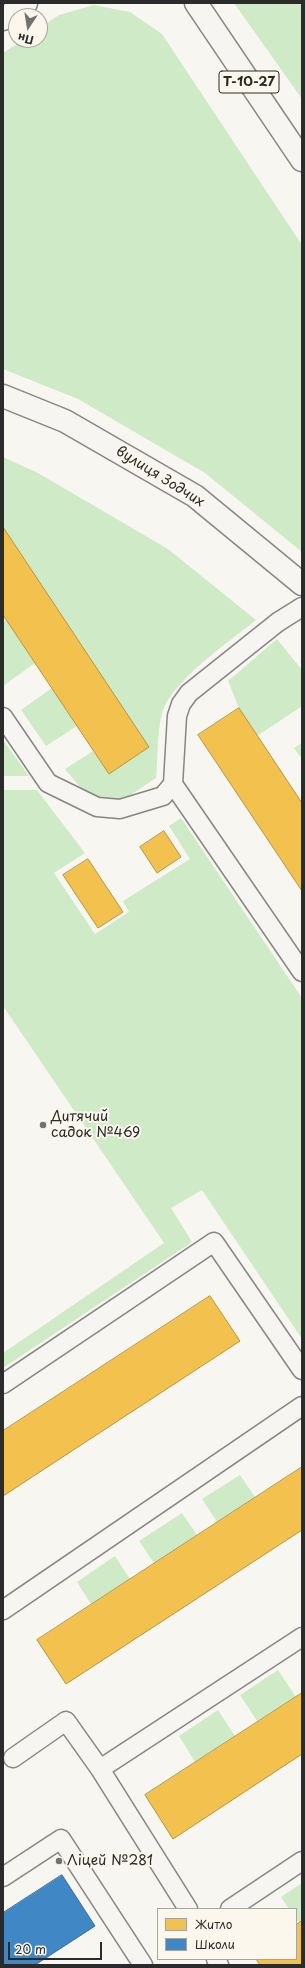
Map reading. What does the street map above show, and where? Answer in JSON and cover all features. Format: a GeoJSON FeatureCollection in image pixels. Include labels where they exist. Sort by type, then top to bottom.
{"type":"FeatureCollection","features":[{"type":"Feature","properties":{"kind":"main road"},"geometry":{"type":"LineString","coordinates":[[3,19],[26,3]]}},
{"type":"Feature","properties":{"kind":"main road","name":"Т-10-27"},"geometry":{"type":"LineString","coordinates":[[196,3],[302,160]]}},
{"type":"Feature","properties":{"kind":"main road","name":"вулиця Зодчих"},"geometry":{"type":"LineString","coordinates":[[3,396],[65,421],[195,496],[302,584]]}},
{"type":"Feature","properties":{"kind":"lane"},"geometry":{"type":"LineString","coordinates":[[3,717],[48,783],[97,807],[120,809],[163,796],[173,784],[177,716],[180,704],[189,694],[278,622],[302,607]]}},
{"type":"Feature","properties":{"kind":"lane"},"geometry":{"type":"LineString","coordinates":[[173,784],[302,972]]}},
{"type":"Feature","properties":{"kind":"lane"},"geometry":{"type":"LineString","coordinates":[[3,1384],[214,1242],[302,1370]]}},
{"type":"Feature","properties":{"kind":"lane"},"geometry":{"type":"LineString","coordinates":[[3,1610],[302,1406]]}},
{"type":"Feature","properties":{"kind":"lane"},"geometry":{"type":"LineString","coordinates":[[100,1769],[302,1637]]}},
{"type":"Feature","properties":{"kind":"lane"},"geometry":{"type":"LineString","coordinates":[[14,1758],[66,1721],[100,1769],[187,1908]]}},
{"type":"Feature","properties":{"kind":"lane"},"geometry":{"type":"LineString","coordinates":[[3,1877],[61,1839],[143,1965]]}},
{"type":"Feature","properties":{"kind":"lane"},"geometry":{"type":"LineString","coordinates":[[232,1908],[302,1861]]}},
{"type":"Feature","properties":{"kind":"green space"},"geometry":{"type":"Polygon","coordinates":[[[234,3],[302,3],[302,99],[234,3]]]}},
{"type":"Feature","properties":{"kind":"green space"},"geometry":{"type":"Polygon","coordinates":[[[94,5],[130,12],[162,34],[302,245],[302,552],[205,473],[78,399],[3,369],[3,53],[11,48],[48,48],[48,23],[59,15],[94,5]]]}},
{"type":"Feature","properties":{"kind":"green space"},"geometry":{"type":"Polygon","coordinates":[[[3,457],[38,473],[168,549],[256,620],[202,663],[176,689],[167,702],[160,721],[156,778],[120,802],[101,801],[85,793],[65,769],[93,751],[109,774],[149,747],[3,527],[3,457]]]}},
{"type":"Feature","properties":{"kind":"green space"},"geometry":{"type":"Polygon","coordinates":[[[6,620],[35,663],[3,686],[3,623],[6,620]]]}},
{"type":"Feature","properties":{"kind":"green space"},"geometry":{"type":"Polygon","coordinates":[[[277,639],[302,670],[302,706],[257,736],[239,708],[228,681],[277,639]]]}},
{"type":"Feature","properties":{"kind":"green space"},"geometry":{"type":"Polygon","coordinates":[[[52,688],[77,726],[46,746],[21,710],[52,688]]]}},
{"type":"Feature","properties":{"kind":"green space"},"geometry":{"type":"Polygon","coordinates":[[[3,740],[29,776],[3,776],[3,740]]]}},
{"type":"Feature","properties":{"kind":"green space"},"geometry":{"type":"Polygon","coordinates":[[[302,743],[302,759],[294,748],[302,743]]]}},
{"type":"Feature","properties":{"kind":"green space"},"geometry":{"type":"Polygon","coordinates":[[[3,790],[37,790],[85,853],[54,873],[95,934],[129,912],[123,901],[190,859],[169,826],[181,818],[302,998],[302,1339],[202,1190],[171,1208],[192,1242],[3,1368],[3,1353],[164,1243],[3,1006],[3,790]]]}},
{"type":"Feature","properties":{"kind":"green space"},"geometry":{"type":"Polygon","coordinates":[[[240,1475],[255,1497],[217,1522],[202,1499],[240,1475]]]}},
{"type":"Feature","properties":{"kind":"green space"},"geometry":{"type":"Polygon","coordinates":[[[182,1513],[197,1535],[154,1563],[139,1541],[182,1513]]]}},
{"type":"Feature","properties":{"kind":"green space"},"geometry":{"type":"Polygon","coordinates":[[[115,1556],[130,1579],[91,1604],[77,1582],[115,1556]]]}},
{"type":"Feature","properties":{"kind":"green space"},"geometry":{"type":"Polygon","coordinates":[[[278,1670],[296,1697],[257,1721],[240,1695],[278,1670]]]}},
{"type":"Feature","properties":{"kind":"green space"},"geometry":{"type":"Polygon","coordinates":[[[218,1710],[235,1736],[195,1762],[179,1736],[218,1710]]]}},
{"type":"Feature","properties":{"kind":"green space"},"geometry":{"type":"Polygon","coordinates":[[[302,1883],[302,1921],[299,1923],[297,1920],[297,1908],[288,1908],[281,1897],[302,1883]]]}},
{"type":"Feature","properties":{"kind":"building: Житло"},"geometry":{"type":"Polygon","coordinates":[[[3,527],[149,747],[109,774],[3,615],[3,527]]]}},
{"type":"Feature","properties":{"kind":"building: Житло"},"geometry":{"type":"Polygon","coordinates":[[[239,708],[302,803],[302,891],[198,735],[239,708]]]}},
{"type":"Feature","properties":{"kind":"building: Житло"},"geometry":{"type":"Polygon","coordinates":[[[164,831],[181,857],[157,873],[140,847],[164,831]]]}},
{"type":"Feature","properties":{"kind":"building: Житло"},"geometry":{"type":"Polygon","coordinates":[[[88,859],[123,912],[98,928],[63,875],[88,859]]]}},
{"type":"Feature","properties":{"kind":"building: Житло"},"geometry":{"type":"Polygon","coordinates":[[[210,1296],[240,1341],[3,1496],[3,1431],[210,1296]]]}},
{"type":"Feature","properties":{"kind":"building: Житло"},"geometry":{"type":"Polygon","coordinates":[[[302,1467],[302,1530],[66,1684],[37,1640],[302,1467]]]}},
{"type":"Feature","properties":{"kind":"building: Житло"},"geometry":{"type":"Polygon","coordinates":[[[302,1693],[302,1754],[173,1839],[145,1795],[302,1693]]]}},
{"type":"Feature","properties":{"kind":"building: Житло"},"geometry":{"type":"Polygon","coordinates":[[[302,1921],[302,1965],[260,1965],[257,1960],[297,1960],[297,1924],[302,1921]]]}},
{"type":"Feature","properties":{"kind":"building: Школи"},"geometry":{"type":"Polygon","coordinates":[[[62,1875],[95,1926],[35,1965],[3,1965],[3,1913],[62,1875]]]}},
{"type":"Feature","properties":{"kind":"place","name":"Дитячий садок №469"},"geometry":{"type":"Point","coordinates":[43,1125]}},
{"type":"Feature","properties":{"kind":"place","name":"Ліцей №281"},"geometry":{"type":"Point","coordinates":[59,1861]}}]}
